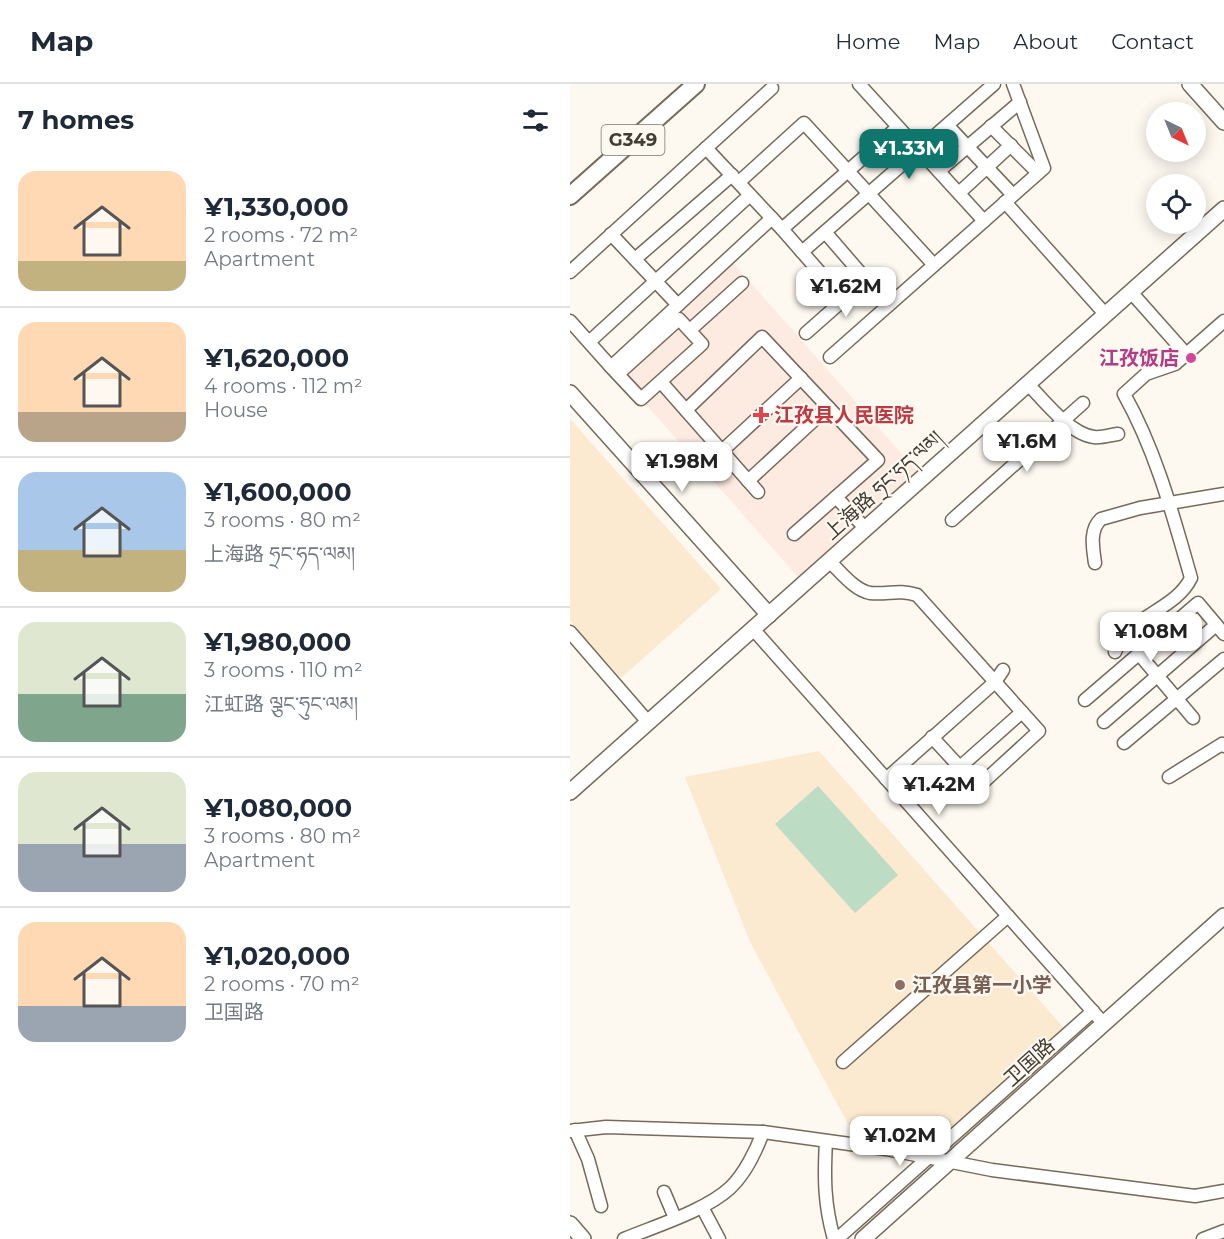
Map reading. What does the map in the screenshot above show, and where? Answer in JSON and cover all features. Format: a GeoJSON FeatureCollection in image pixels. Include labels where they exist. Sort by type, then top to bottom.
{"type":"FeatureCollection","features":[{"type":"Feature","properties":{"kind":"highway","name":"G349"},"geometry":{"type":"LineString","coordinates":[[570,196],[696,84]]}},
{"type":"Feature","properties":{"kind":"main road"},"geometry":{"type":"LineString","coordinates":[[1190,84],[1221,113]]}},
{"type":"Feature","properties":{"kind":"main road","name":"上海路 ཧྲང་ཧད་ལམ།"},"geometry":{"type":"LineString","coordinates":[[570,792],[1224,209]]}},
{"type":"Feature","properties":{"kind":"main road"},"geometry":{"type":"LineString","coordinates":[[570,393],[769,615]]}},
{"type":"Feature","properties":{"kind":"main road","name":"卫国路"},"geometry":{"type":"LineString","coordinates":[[863,1239],[1224,916]]}},
{"type":"Feature","properties":{"kind":"main road"},"geometry":{"type":"LineString","coordinates":[[570,1224],[581,1238]]}},
{"type":"Feature","properties":{"kind":"street"},"geometry":{"type":"LineString","coordinates":[[859,84],[984,221]]}},
{"type":"Feature","properties":{"kind":"street"},"geometry":{"type":"LineString","coordinates":[[802,252],[994,84]]}},
{"type":"Feature","properties":{"kind":"street"},"geometry":{"type":"LineString","coordinates":[[830,357],[1044,168],[1013,84]]}},
{"type":"Feature","properties":{"kind":"street"},"geometry":{"type":"LineString","coordinates":[[570,272],[772,88]]}},
{"type":"Feature","properties":{"kind":"street"},"geometry":{"type":"LineString","coordinates":[[939,171],[1020,102]]}},
{"type":"Feature","properties":{"kind":"street"},"geometry":{"type":"LineString","coordinates":[[635,260],[804,123],[934,265]]}},
{"type":"Feature","properties":{"kind":"street"},"geometry":{"type":"LineString","coordinates":[[948,126],[988,166],[1009,199],[1106,315]]}},
{"type":"Feature","properties":{"kind":"street"},"geometry":{"type":"LineString","coordinates":[[991,126],[1038,173]]}},
{"type":"Feature","properties":{"kind":"street"},"geometry":{"type":"LineString","coordinates":[[782,230],[898,127]]}},
{"type":"Feature","properties":{"kind":"street"},"geometry":{"type":"LineString","coordinates":[[959,193],[1011,145]]}},
{"type":"Feature","properties":{"kind":"street"},"geometry":{"type":"LineString","coordinates":[[706,148],[772,218],[844,300]]}},
{"type":"Feature","properties":{"kind":"street"},"geometry":{"type":"LineString","coordinates":[[589,342],[750,195]]}},
{"type":"Feature","properties":{"kind":"street"},"geometry":{"type":"LineString","coordinates":[[615,370],[678,305],[772,218]]}},
{"type":"Feature","properties":{"kind":"street"},"geometry":{"type":"LineString","coordinates":[[825,232],[888,305]]}},
{"type":"Feature","properties":{"kind":"street"},"geometry":{"type":"LineString","coordinates":[[612,234],[678,305]]}},
{"type":"Feature","properties":{"kind":"street"},"geometry":{"type":"LineString","coordinates":[[806,333],[866,280]]}},
{"type":"Feature","properties":{"kind":"street"},"geometry":{"type":"LineString","coordinates":[[690,330],[742,284]]}},
{"type":"Feature","properties":{"kind":"street"},"geometry":{"type":"LineString","coordinates":[[1131,292],[1186,354]]}},
{"type":"Feature","properties":{"kind":"street"},"geometry":{"type":"LineString","coordinates":[[570,321],[641,399],[702,344],[679,319],[615,370]]}},
{"type":"Feature","properties":{"kind":"street"},"geometry":{"type":"LineString","coordinates":[[1115,652],[1119,641],[1127,631],[1185,590],[1191,578],[1169,502],[1139,422],[1124,394],[1146,374],[1175,364],[1224,321]]}},
{"type":"Feature","properties":{"kind":"street"},"geometry":{"type":"LineString","coordinates":[[686,410],[762,337],[878,460],[794,534]]}},
{"type":"Feature","properties":{"kind":"street"},"geometry":{"type":"LineString","coordinates":[[722,451],[801,378]]}},
{"type":"Feature","properties":{"kind":"street"},"geometry":{"type":"LineString","coordinates":[[661,382],[758,492]]}},
{"type":"Feature","properties":{"kind":"street"},"geometry":{"type":"LineString","coordinates":[[1028,384],[1064,420],[1088,436],[1097,438],[1118,434]]}},
{"type":"Feature","properties":{"kind":"street"},"geometry":{"type":"LineString","coordinates":[[952,520],[1083,403]]}},
{"type":"Feature","properties":{"kind":"street"},"geometry":{"type":"LineString","coordinates":[[748,481],[828,407]]}},
{"type":"Feature","properties":{"kind":"street"},"geometry":{"type":"LineString","coordinates":[[1095,563],[1092,536],[1096,524],[1101,519],[1169,502],[1224,494]]}},
{"type":"Feature","properties":{"kind":"street"},"geometry":{"type":"LineString","coordinates":[[836,497],[866,529]]}},
{"type":"Feature","properties":{"kind":"street"},"geometry":{"type":"LineString","coordinates":[[830,561],[857,587],[870,592],[904,591],[917,595],[1039,731],[978,787],[932,737]]}},
{"type":"Feature","properties":{"kind":"street"},"geometry":{"type":"LineString","coordinates":[[1085,700],[1198,603],[1220,630],[1158,675],[1104,722]]}},
{"type":"Feature","properties":{"kind":"street"},"geometry":{"type":"LineString","coordinates":[[753,629],[1104,1024]]}},
{"type":"Feature","properties":{"kind":"street"},"geometry":{"type":"LineString","coordinates":[[570,632],[648,722]]}},
{"type":"Feature","properties":{"kind":"street"},"geometry":{"type":"LineString","coordinates":[[1139,654],[1193,718]]}},
{"type":"Feature","properties":{"kind":"street"},"geometry":{"type":"LineString","coordinates":[[1124,743],[1224,659]]}},
{"type":"Feature","properties":{"kind":"street"},"geometry":{"type":"LineString","coordinates":[[886,779],[995,682],[1003,670]]}},
{"type":"Feature","properties":{"kind":"street"},"geometry":{"type":"LineString","coordinates":[[960,767],[1022,712]]}},
{"type":"Feature","properties":{"kind":"street"},"geometry":{"type":"LineString","coordinates":[[1169,777],[1222,744],[1224,746]]}},
{"type":"Feature","properties":{"kind":"street"},"geometry":{"type":"LineString","coordinates":[[843,1062],[1008,916]]}},
{"type":"Feature","properties":{"kind":"street"},"geometry":{"type":"LineString","coordinates":[[826,1141],[824,1188],[827,1215],[836,1239],[1093,1011]]}},
{"type":"Feature","properties":{"kind":"street"},"geometry":{"type":"LineString","coordinates":[[601,1206],[588,1159],[572,1130],[606,1127],[763,1132],[993,1170],[1195,1196],[1224,1191]]}},
{"type":"Feature","properties":{"kind":"street"},"geometry":{"type":"LineString","coordinates":[[624,1239],[702,1207],[730,1188],[754,1155],[763,1132]]}},
{"type":"Feature","properties":{"kind":"street"},"geometry":{"type":"LineString","coordinates":[[664,1192],[675,1218]]}},
{"type":"Feature","properties":{"kind":"street"},"geometry":{"type":"LineString","coordinates":[[702,1207],[719,1239]]}},
{"type":"Feature","properties":{"kind":"street"},"geometry":{"type":"LineString","coordinates":[[1203,1239],[1224,1231]]}},
{"type":"Feature","properties":{"kind":"shaded area","name":"江孜县人民医院"},"geometry":{"type":"Polygon","coordinates":[[[733,263],[917,471],[798,577],[614,368],[733,263]]]}},
{"type":"Feature","properties":{"kind":"shaded area"},"geometry":{"type":"Polygon","coordinates":[[[570,419],[721,589],[621,678],[570,621],[570,419]]]}},
{"type":"Feature","properties":{"kind":"shaded area","name":"江孜县第一小学"},"geometry":{"type":"Polygon","coordinates":[[[819,751],[1064,1028],[929,1150],[855,1137],[750,942],[685,777],[819,751]]]}},
{"type":"Feature","properties":{"kind":"green space"},"geometry":{"type":"Polygon","coordinates":[[[818,786],[898,875],[855,913],[775,824],[818,786]]]}},
{"type":"Feature","properties":{"kind":"place","name":"江孜饭店"},"geometry":{"type":"Point","coordinates":[1191,358]}},
{"type":"Feature","properties":{"kind":"place","name":"江孜县人民医院"},"geometry":{"type":"Point","coordinates":[761,415]}},
{"type":"Feature","properties":{"kind":"place","name":"江孜县第一小学"},"geometry":{"type":"Point","coordinates":[900,985]}}]}
